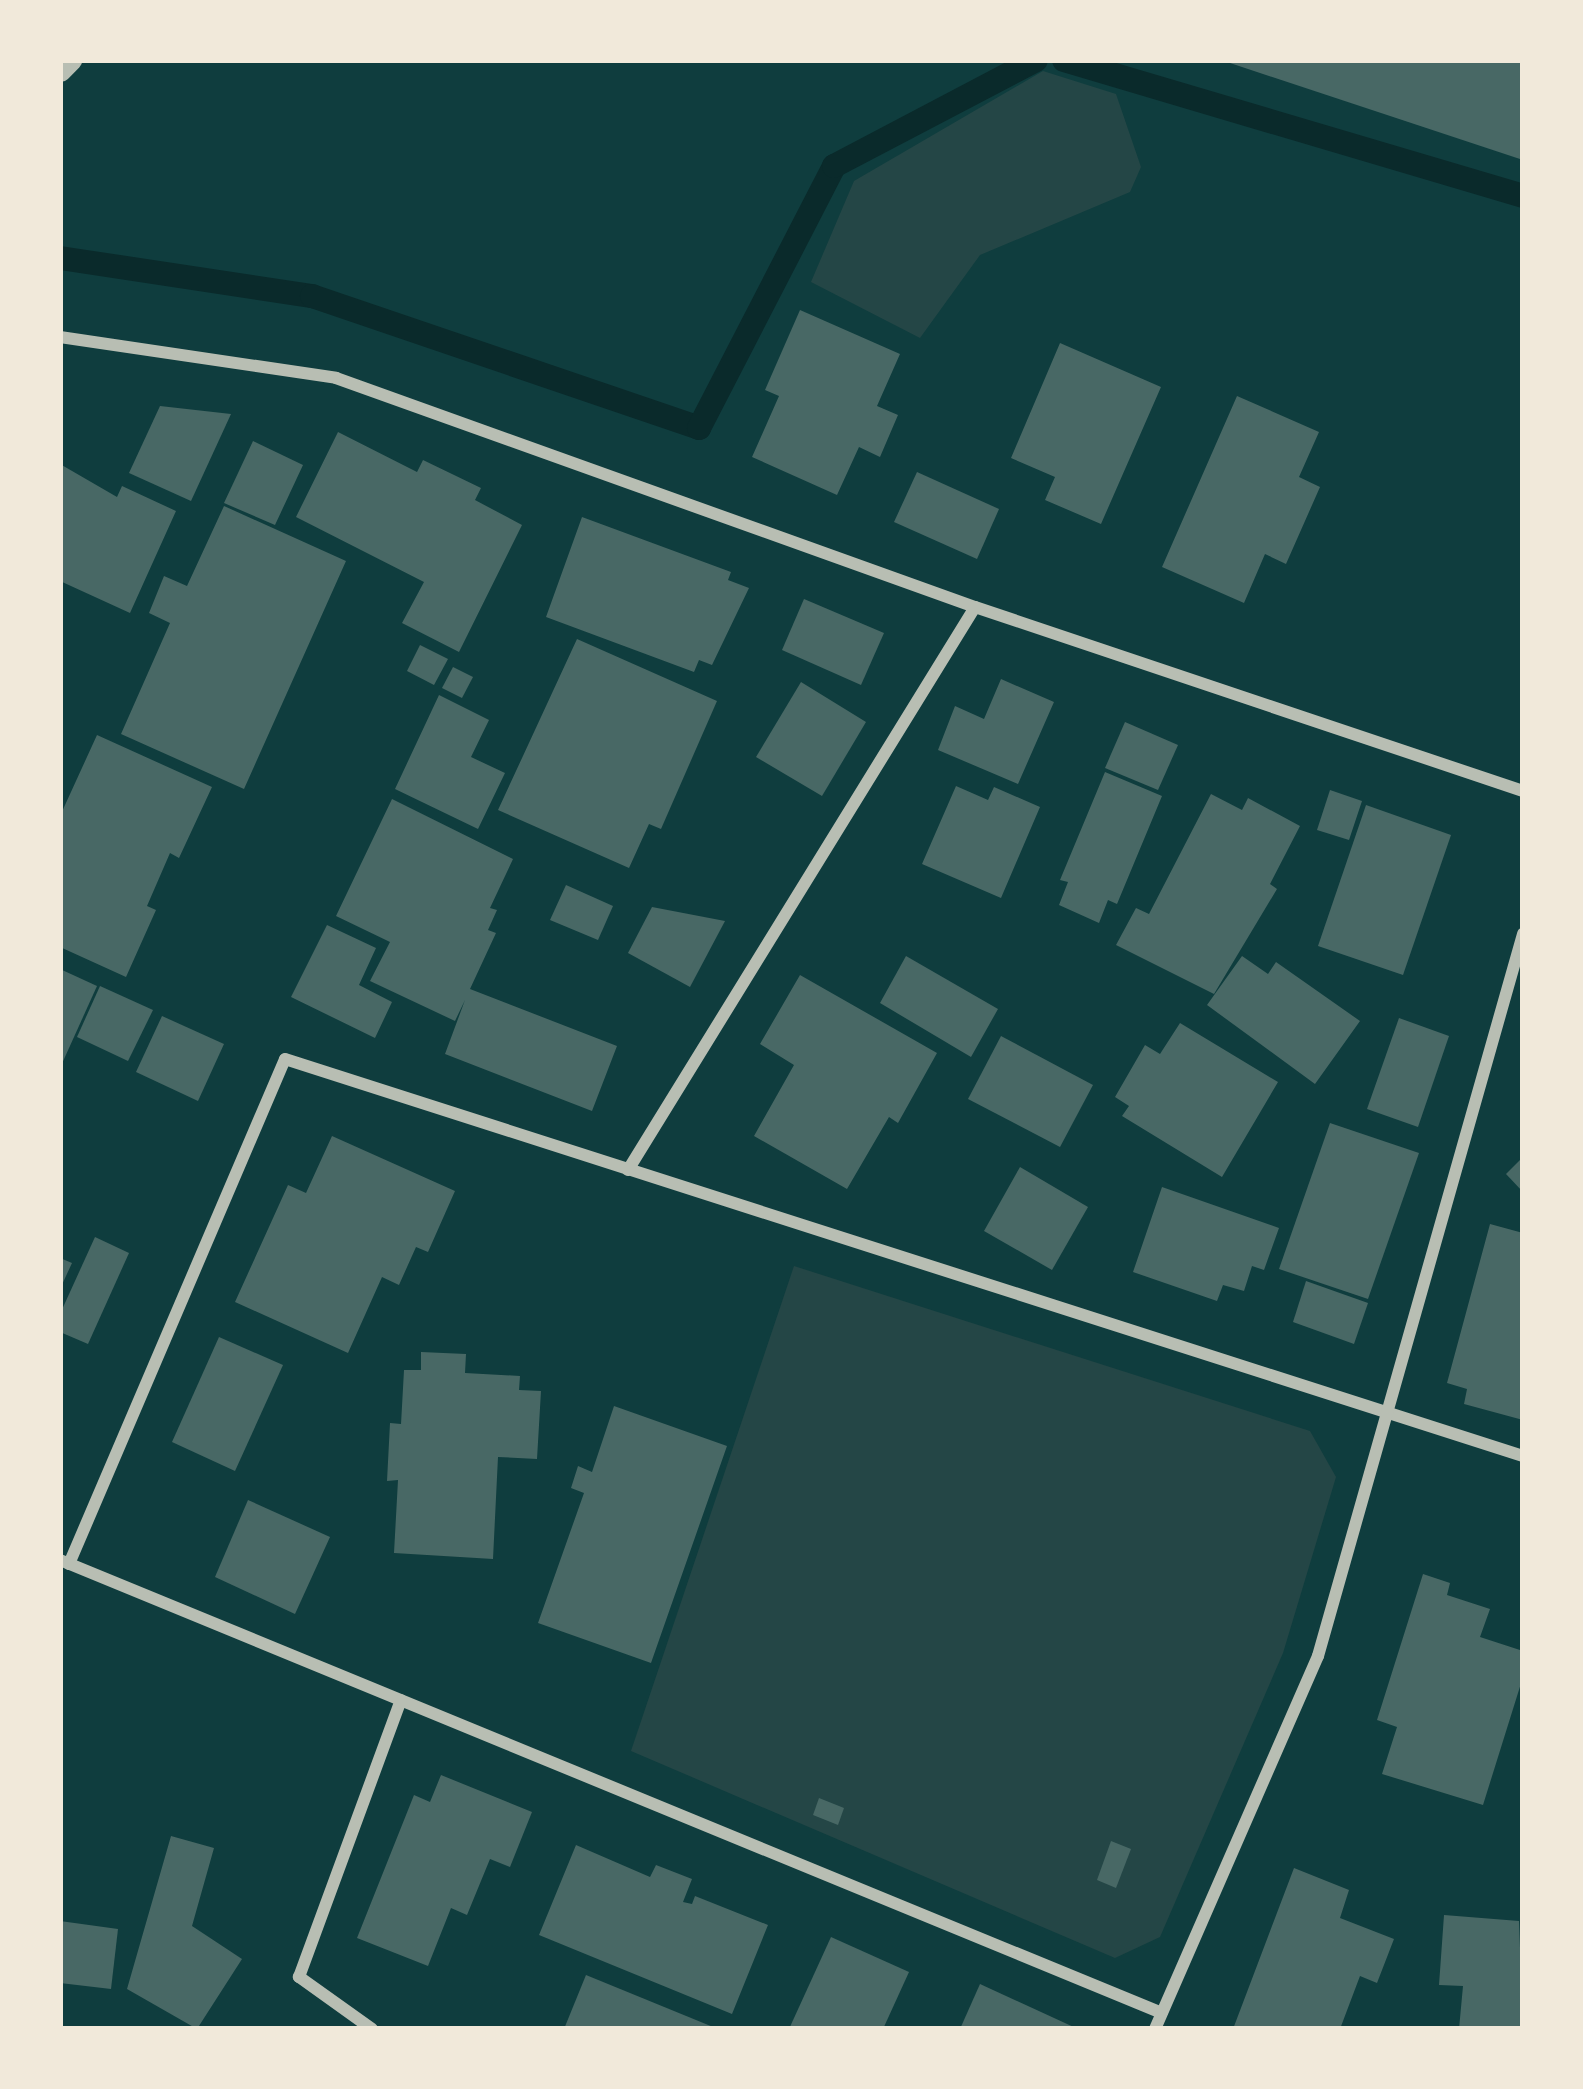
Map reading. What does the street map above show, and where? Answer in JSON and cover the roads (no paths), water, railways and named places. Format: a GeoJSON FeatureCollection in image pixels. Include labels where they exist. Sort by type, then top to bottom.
{"type":"FeatureCollection","features":[{"type":"Feature","properties":{"kind":"street"},"geometry":{"type":"LineString","coordinates":[[60,71],[70,60]]}},
{"type":"Feature","properties":{"kind":"street"},"geometry":{"type":"LineString","coordinates":[[60,337],[336,379],[975,608],[1523,791]]}},
{"type":"Feature","properties":{"kind":"street"},"geometry":{"type":"LineString","coordinates":[[628,1170],[975,608]]}},
{"type":"Feature","properties":{"kind":"street"},"geometry":{"type":"LineString","coordinates":[[1155,2029],[1318,1656],[1523,934]]}},
{"type":"Feature","properties":{"kind":"street"},"geometry":{"type":"LineString","coordinates":[[1162,2014],[65,1562],[285,1059],[1385,1418],[1523,1456]]}},
{"type":"Feature","properties":{"kind":"street"},"geometry":{"type":"LineString","coordinates":[[372,2029],[299,1977],[401,1700]]}},
{"type":"Feature","properties":{"kind":"waterway"},"geometry":{"type":"LineString","coordinates":[[60,258],[312,296],[699,428],[834,166],[1036,60]]}},
{"type":"Feature","properties":{"kind":"waterway"},"geometry":{"type":"LineString","coordinates":[[1064,60],[1523,196]]}}]}
